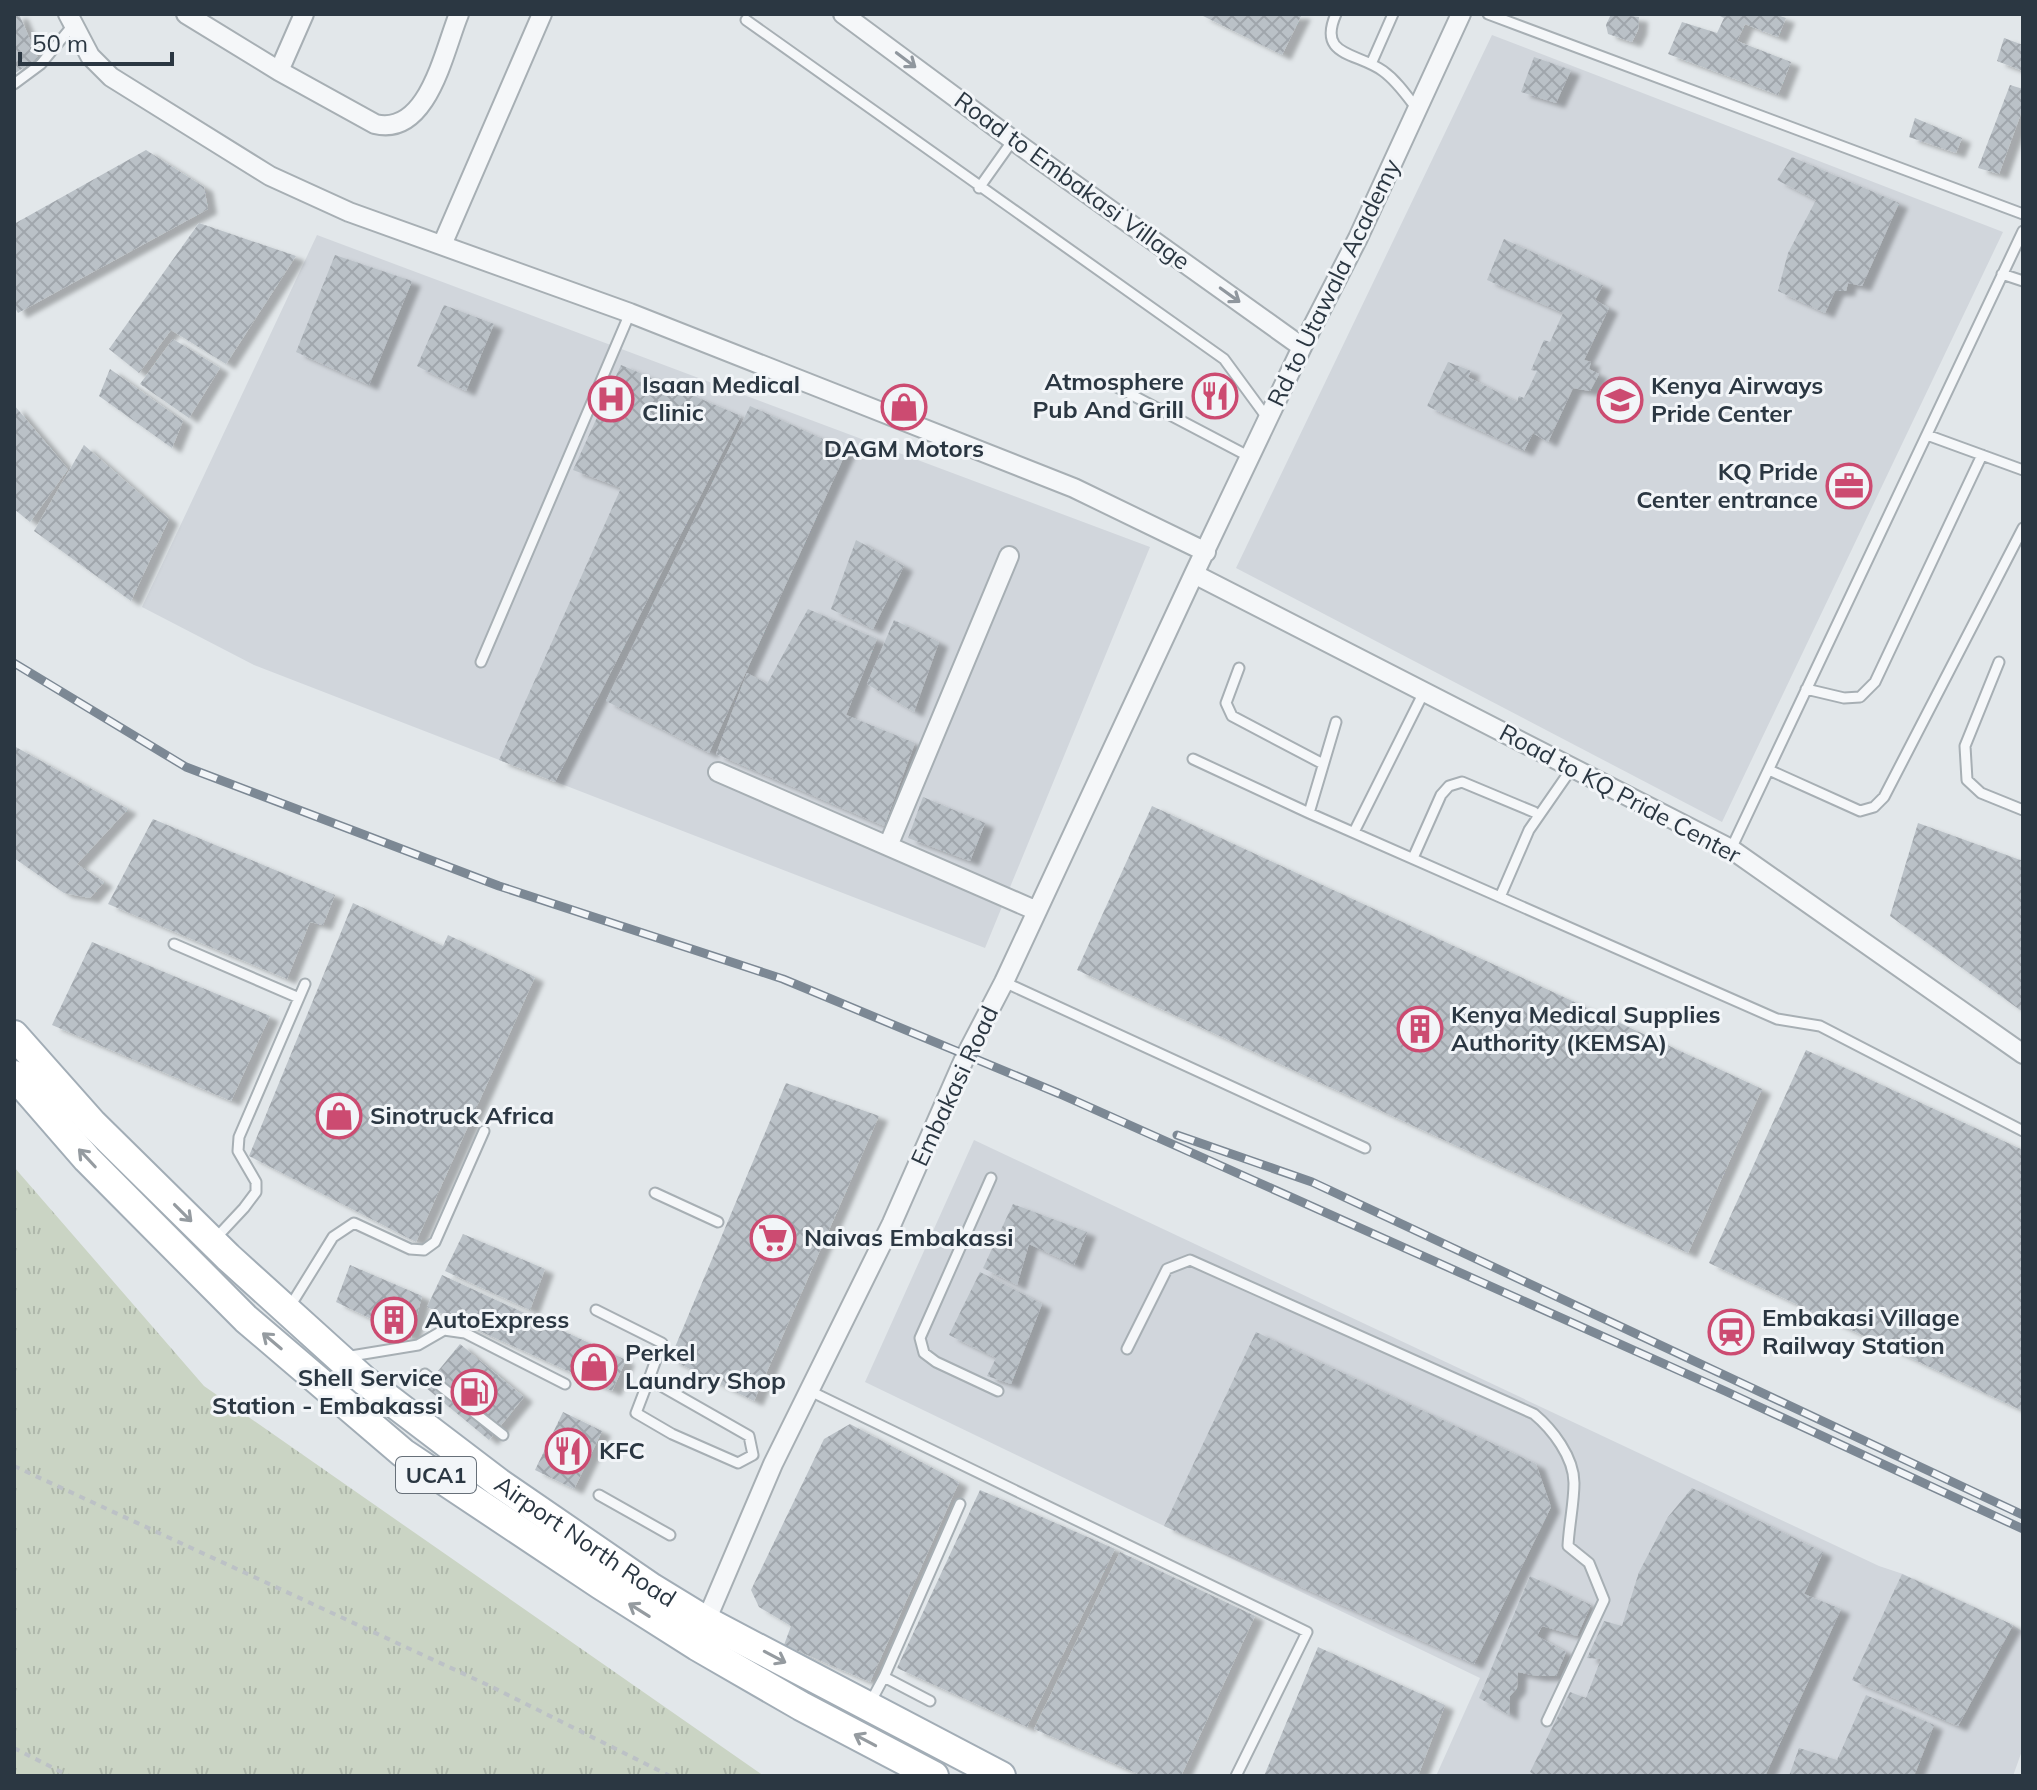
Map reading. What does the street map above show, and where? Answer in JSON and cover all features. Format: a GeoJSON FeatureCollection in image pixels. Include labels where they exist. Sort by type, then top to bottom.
{"type":"FeatureCollection","features":[{"type":"Feature","properties":{"kind":"main road","name":"Airport North Road"},"geometry":{"type":"LineString","coordinates":[[14,1035],[93,1124],[212,1242],[365,1381],[499,1483],[652,1588],[706,1621],[1001,1776]]}},
{"type":"Feature","properties":{"kind":"main road","name":"Airport North Road"},"geometry":{"type":"LineString","coordinates":[[14,1075],[87,1159],[246,1319],[403,1453],[697,1646],[801,1706],[934,1776]]}},
{"type":"Feature","properties":{"kind":"street"},"geometry":{"type":"LineString","coordinates":[[186,14],[279,71],[375,124],[387,127],[409,119],[427,96],[459,14]]}},
{"type":"Feature","properties":{"kind":"street"},"geometry":{"type":"LineString","coordinates":[[279,71],[304,14]]}},
{"type":"Feature","properties":{"kind":"street"},"geometry":{"type":"LineString","coordinates":[[442,245],[542,14]]}},
{"type":"Feature","properties":{"kind":"street","name":"Road to Embakasi Village"},"geometry":{"type":"LineString","coordinates":[[843,14],[1302,347]]}},
{"type":"Feature","properties":{"kind":"street","name":"Rd to Utawala Academy"},"geometry":{"type":"LineString","coordinates":[[1206,552],[1302,347],[1358,238],[1461,14]]}},
{"type":"Feature","properties":{"kind":"street"},"geometry":{"type":"LineString","coordinates":[[76,18],[90,56],[111,77],[270,176],[336,206],[630,313],[1074,488],[1206,552]]}},
{"type":"Feature","properties":{"kind":"street","name":"Embakasi Road"},"geometry":{"type":"LineString","coordinates":[[706,1621],[773,1464],[892,1223],[966,1055],[1004,982],[1206,552]]}},
{"type":"Feature","properties":{"kind":"street"},"geometry":{"type":"LineString","coordinates":[[888,846],[1009,556]]}},
{"type":"Feature","properties":{"kind":"street","name":"Road to KQ Pride Center"},"geometry":{"type":"LineString","coordinates":[[1194,574],[1731,849],[2023,1054]]}},
{"type":"Feature","properties":{"kind":"street"},"geometry":{"type":"LineString","coordinates":[[718,772],[1037,911]]}},
{"type":"Feature","properties":{"kind":"lane"},"geometry":{"type":"LineString","coordinates":[[1336,14],[1330,28],[1334,44],[1340,51],[1371,64],[1397,84],[1417,109]]}},
{"type":"Feature","properties":{"kind":"lane"},"geometry":{"type":"LineString","coordinates":[[1371,64],[1393,14]]}},
{"type":"Feature","properties":{"kind":"lane"},"geometry":{"type":"LineString","coordinates":[[1488,14],[2023,214]]}},
{"type":"Feature","properties":{"kind":"lane"},"geometry":{"type":"LineString","coordinates":[[14,84],[41,64],[76,18]]}},
{"type":"Feature","properties":{"kind":"lane"},"geometry":{"type":"LineString","coordinates":[[746,20],[1224,359],[1269,419]]}},
{"type":"Feature","properties":{"kind":"lane"},"geometry":{"type":"LineString","coordinates":[[979,188],[1013,140]]}},
{"type":"Feature","properties":{"kind":"lane"},"geometry":{"type":"LineString","coordinates":[[1731,849],[2023,231]]}},
{"type":"Feature","properties":{"kind":"lane"},"geometry":{"type":"LineString","coordinates":[[2002,274],[2023,281]]}},
{"type":"Feature","properties":{"kind":"lane"},"geometry":{"type":"LineString","coordinates":[[481,662],[630,313]]}},
{"type":"Feature","properties":{"kind":"lane"},"geometry":{"type":"LineString","coordinates":[[1111,384],[1250,457]]}},
{"type":"Feature","properties":{"kind":"lane"},"geometry":{"type":"LineString","coordinates":[[1927,435],[2023,470]]}},
{"type":"Feature","properties":{"kind":"lane"},"geometry":{"type":"LineString","coordinates":[[1806,689],[1844,698],[1860,697],[1875,682],[1982,455]]}},
{"type":"Feature","properties":{"kind":"lane"},"geometry":{"type":"LineString","coordinates":[[1769,770],[1860,811],[1874,807],[1884,797],[2023,528]]}},
{"type":"Feature","properties":{"kind":"lane"},"geometry":{"type":"LineString","coordinates":[[1999,662],[1965,746],[1967,780],[1981,793],[2023,810]]}},
{"type":"Feature","properties":{"kind":"lane"},"geometry":{"type":"LineString","coordinates":[[1239,668],[1226,703],[1232,716],[1323,764]]}},
{"type":"Feature","properties":{"kind":"lane"},"geometry":{"type":"LineString","coordinates":[[1354,832],[1424,691]]}},
{"type":"Feature","properties":{"kind":"lane"},"geometry":{"type":"LineString","coordinates":[[1309,813],[1336,722]]}},
{"type":"Feature","properties":{"kind":"lane"},"geometry":{"type":"LineString","coordinates":[[1193,759],[1777,1019],[1820,1026],[2023,1131]]}},
{"type":"Feature","properties":{"kind":"lane"},"geometry":{"type":"LineString","coordinates":[[1500,897],[1529,830],[1572,768]]}},
{"type":"Feature","properties":{"kind":"lane"},"geometry":{"type":"LineString","coordinates":[[1413,858],[1441,795],[1449,786],[1462,782],[1534,812]]}},
{"type":"Feature","properties":{"kind":"lane"},"geometry":{"type":"LineString","coordinates":[[174,944],[299,998]]}},
{"type":"Feature","properties":{"kind":"lane"},"geometry":{"type":"LineString","coordinates":[[1004,982],[1365,1148]]}},
{"type":"Feature","properties":{"kind":"lane"},"geometry":{"type":"LineString","coordinates":[[212,1242],[256,1192],[256,1182],[238,1151],[239,1137],[305,984]]}},
{"type":"Feature","properties":{"kind":"lane"},"geometry":{"type":"LineString","coordinates":[[288,1310],[333,1237],[354,1223],[410,1249],[424,1250],[435,1242],[484,1131]]}},
{"type":"Feature","properties":{"kind":"lane"},"geometry":{"type":"LineString","coordinates":[[991,1178],[920,1338],[924,1353],[936,1362],[998,1391]]}},
{"type":"Feature","properties":{"kind":"lane"},"geometry":{"type":"LineString","coordinates":[[655,1193],[718,1222]]}},
{"type":"Feature","properties":{"kind":"lane"},"geometry":{"type":"LineString","coordinates":[[1127,1349],[1167,1269],[1190,1260],[1534,1414],[1551,1429],[1564,1450],[1575,1481],[1568,1546],[1589,1563],[1604,1600],[1547,1721]]}},
{"type":"Feature","properties":{"kind":"lane"},"geometry":{"type":"LineString","coordinates":[[596,1310],[662,1343],[636,1413],[672,1434],[738,1463],[753,1455]]}},
{"type":"Feature","properties":{"kind":"lane"},"geometry":{"type":"LineString","coordinates":[[339,1358],[418,1345],[444,1330],[465,1333],[565,1384]]}},
{"type":"Feature","properties":{"kind":"lane"},"geometry":{"type":"LineString","coordinates":[[425,1374],[503,1435]]}},
{"type":"Feature","properties":{"kind":"lane"},"geometry":{"type":"LineString","coordinates":[[649,1379],[749,1436],[753,1455]]}},
{"type":"Feature","properties":{"kind":"lane"},"geometry":{"type":"LineString","coordinates":[[810,1391],[1307,1632],[1236,1776]]}},
{"type":"Feature","properties":{"kind":"lane"},"geometry":{"type":"LineString","coordinates":[[753,1455],[773,1464]]}},
{"type":"Feature","properties":{"kind":"lane"},"geometry":{"type":"LineString","coordinates":[[599,1495],[670,1535]]}},
{"type":"Feature","properties":{"kind":"lane"},"geometry":{"type":"LineString","coordinates":[[868,1706],[884,1677],[960,1504]]}},
{"type":"Feature","properties":{"kind":"lane"},"geometry":{"type":"LineString","coordinates":[[884,1677],[930,1701]]}},
{"type":"Feature","properties":{"kind":"path"},"geometry":{"type":"LineString","coordinates":[[14,1466],[476,1680],[670,1776]]}},
{"type":"Feature","properties":{"kind":"path"},"geometry":{"type":"LineString","coordinates":[[14,1748],[69,1776]]}},
{"type":"Feature","properties":{"kind":"shaded area","name":"Kenya Airways Pride Center"},"geometry":{"type":"Polygon","coordinates":[[[1492,35],[2003,232],[1722,822],[1236,568],[1492,35]]]}},
{"type":"Feature","properties":{"kind":"shaded area"},"geometry":{"type":"Polygon","coordinates":[[[317,235],[1150,547],[985,948],[254,665],[142,607],[317,235]]]}},
{"type":"Feature","properties":{"kind":"shaded area"},"geometry":{"type":"Polygon","coordinates":[[[974,1140],[1879,1566],[2013,1625],[2023,1632],[2023,1748],[2013,1776],[1436,1776],[1480,1678],[865,1382],[974,1140]]]}},
{"type":"Feature","properties":{"kind":"green space"},"geometry":{"type":"Polygon","coordinates":[[[14,1167],[204,1386],[764,1776],[14,1776],[14,1167]]]}},
{"type":"Feature","properties":{"kind":"building"},"geometry":{"type":"Polygon","coordinates":[[[14,14],[19,14],[38,58],[14,74],[14,14]]]}},
{"type":"Feature","properties":{"kind":"building"},"geometry":{"type":"Polygon","coordinates":[[[1199,14],[1302,14],[1282,55],[1199,14]]]}},
{"type":"Feature","properties":{"kind":"building"},"geometry":{"type":"Polygon","coordinates":[[[1611,14],[1639,17],[1638,30],[1632,42],[1608,34],[1606,25],[1611,14]]]}},
{"type":"Feature","properties":{"kind":"building"},"geometry":{"type":"Polygon","coordinates":[[[1716,14],[1774,14],[1786,18],[1778,37],[1745,24],[1737,41],[1791,62],[1778,95],[1668,54],[1682,22],[1717,33],[1724,18],[1716,14]]]}},
{"type":"Feature","properties":{"kind":"building"},"geometry":{"type":"Polygon","coordinates":[[[2004,38],[2023,45],[2023,71],[1997,61],[2004,38]]]}},
{"type":"Feature","properties":{"kind":"building"},"geometry":{"type":"Polygon","coordinates":[[[1534,57],[1571,70],[1556,103],[1521,92],[1534,57]]]}},
{"type":"Feature","properties":{"kind":"building"},"geometry":{"type":"Polygon","coordinates":[[[2010,85],[2023,89],[2023,108],[1999,174],[1978,168],[2010,85]]]}},
{"type":"Feature","properties":{"kind":"building"},"geometry":{"type":"Polygon","coordinates":[[[1915,118],[1962,138],[1956,153],[1909,137],[1915,118]]]}},
{"type":"Feature","properties":{"kind":"building"},"geometry":{"type":"Polygon","coordinates":[[[146,150],[204,187],[208,209],[18,313],[14,306],[14,224],[146,150]]]}},
{"type":"Feature","properties":{"kind":"building"},"geometry":{"type":"Polygon","coordinates":[[[1792,157],[1899,203],[1862,286],[1848,283],[1846,291],[1835,291],[1825,313],[1778,291],[1788,253],[1816,200],[1777,180],[1792,157]]]}},
{"type":"Feature","properties":{"kind":"building"},"geometry":{"type":"Polygon","coordinates":[[[199,223],[296,256],[226,364],[171,330],[139,373],[109,349],[199,223]]]}},
{"type":"Feature","properties":{"kind":"building"},"geometry":{"type":"Polygon","coordinates":[[[1504,239],[1603,285],[1595,300],[1609,308],[1584,360],[1591,362],[1589,369],[1599,374],[1590,391],[1573,388],[1548,442],[1533,433],[1524,451],[1427,406],[1448,362],[1471,371],[1468,377],[1517,402],[1519,396],[1524,398],[1537,371],[1531,370],[1544,340],[1550,342],[1563,313],[1487,280],[1504,239]]]}},
{"type":"Feature","properties":{"kind":"building"},"geometry":{"type":"Polygon","coordinates":[[[335,255],[412,281],[369,385],[296,352],[335,255]]]}},
{"type":"Feature","properties":{"kind":"building"},"geometry":{"type":"Polygon","coordinates":[[[444,305],[494,324],[466,391],[417,366],[444,305]]]}},
{"type":"Feature","properties":{"kind":"building"},"geometry":{"type":"Polygon","coordinates":[[[173,339],[220,368],[189,418],[140,384],[173,339]]]}},
{"type":"Feature","properties":{"kind":"building"},"geometry":{"type":"Polygon","coordinates":[[[621,365],[741,416],[555,782],[499,760],[621,488],[573,470],[621,365]]]}},
{"type":"Feature","properties":{"kind":"building"},"geometry":{"type":"Polygon","coordinates":[[[110,369],[183,421],[172,448],[99,396],[110,369]]]}},
{"type":"Feature","properties":{"kind":"building"},"geometry":{"type":"Polygon","coordinates":[[[14,405],[68,469],[30,522],[14,509],[14,405]]]}},
{"type":"Feature","properties":{"kind":"building"},"geometry":{"type":"Polygon","coordinates":[[[750,406],[847,450],[709,753],[606,701],[750,406]]]}},
{"type":"Feature","properties":{"kind":"building"},"geometry":{"type":"Polygon","coordinates":[[[84,445],[169,519],[131,601],[34,531],[84,445]]]}},
{"type":"Feature","properties":{"kind":"building"},"geometry":{"type":"Polygon","coordinates":[[[856,540],[904,566],[873,629],[831,609],[856,540]]]}},
{"type":"Feature","properties":{"kind":"building"},"geometry":{"type":"Polygon","coordinates":[[[808,609],[877,639],[846,715],[915,743],[884,826],[716,754],[747,673],[767,684],[808,609]]]}},
{"type":"Feature","properties":{"kind":"building"},"geometry":{"type":"Polygon","coordinates":[[[894,620],[939,642],[914,712],[867,684],[894,620]]]}},
{"type":"Feature","properties":{"kind":"building"},"geometry":{"type":"Polygon","coordinates":[[[14,746],[128,809],[77,864],[104,882],[90,898],[64,893],[14,858],[14,746]]]}},
{"type":"Feature","properties":{"kind":"building"},"geometry":{"type":"Polygon","coordinates":[[[923,797],[985,823],[970,861],[908,838],[923,797]]]}},
{"type":"Feature","properties":{"kind":"building","name":"Kenya Medical Supplies Authority (KEMSA)"},"geometry":{"type":"Polygon","coordinates":[[[1152,806],[1762,1089],[1688,1253],[1077,970],[1152,806]]]}},
{"type":"Feature","properties":{"kind":"building"},"geometry":{"type":"Polygon","coordinates":[[[153,819],[335,895],[323,925],[310,922],[287,979],[108,904],[153,819]]]}},
{"type":"Feature","properties":{"kind":"building"},"geometry":{"type":"Polygon","coordinates":[[[1918,823],[2023,861],[2023,1012],[1890,916],[1918,823]]]}},
{"type":"Feature","properties":{"kind":"building"},"geometry":{"type":"Polygon","coordinates":[[[353,903],[443,946],[448,935],[535,977],[416,1242],[249,1156],[353,903]]]}},
{"type":"Feature","properties":{"kind":"building"},"geometry":{"type":"Polygon","coordinates":[[[92,942],[270,1016],[231,1101],[52,1025],[92,942]]]}},
{"type":"Feature","properties":{"kind":"building"},"geometry":{"type":"Polygon","coordinates":[[[1806,1050],[2023,1150],[2023,1411],[1709,1263],[1806,1050]]]}},
{"type":"Feature","properties":{"kind":"building","name":"Naivas Embakassi"},"geometry":{"type":"Polygon","coordinates":[[[786,1083],[879,1116],[754,1401],[670,1359],[786,1083]]]}},
{"type":"Feature","properties":{"kind":"building"},"geometry":{"type":"Polygon","coordinates":[[[1013,1204],[1087,1232],[1074,1265],[1029,1244],[1017,1285],[983,1268],[1013,1204]]]}},
{"type":"Feature","properties":{"kind":"building"},"geometry":{"type":"Polygon","coordinates":[[[463,1234],[545,1269],[530,1310],[445,1271],[463,1234]]]}},
{"type":"Feature","properties":{"kind":"building","name":"AutoExpress"},"geometry":{"type":"Polygon","coordinates":[[[350,1265],[422,1296],[411,1338],[336,1302],[350,1265]]]}},
{"type":"Feature","properties":{"kind":"building"},"geometry":{"type":"Polygon","coordinates":[[[980,1272],[1042,1304],[1011,1384],[987,1376],[996,1358],[949,1335],[980,1272]]]}},
{"type":"Feature","properties":{"kind":"building"},"geometry":{"type":"Polygon","coordinates":[[[442,1275],[626,1360],[612,1391],[427,1307],[442,1275]]]}},
{"type":"Feature","properties":{"kind":"building"},"geometry":{"type":"Polygon","coordinates":[[[1256,1332],[1536,1464],[1551,1507],[1474,1664],[1164,1526],[1256,1332]]]}},
{"type":"Feature","properties":{"kind":"building","name":"Shell Service Station - Embakassi"},"geometry":{"type":"Polygon","coordinates":[[[460,1344],[524,1397],[489,1440],[425,1387],[460,1344]]]}},
{"type":"Feature","properties":{"kind":"building","name":"KFC"},"geometry":{"type":"Polygon","coordinates":[[[563,1412],[602,1431],[574,1489],[535,1470],[563,1412]]]}},
{"type":"Feature","properties":{"kind":"building"},"geometry":{"type":"Polygon","coordinates":[[[850,1424],[959,1482],[870,1682],[784,1645],[791,1626],[759,1607],[751,1590],[824,1439],[850,1424]]]}},
{"type":"Feature","properties":{"kind":"building"},"geometry":{"type":"Polygon","coordinates":[[[1692,1488],[1823,1552],[1804,1594],[1841,1609],[1765,1776],[1536,1776],[1530,1772],[1570,1692],[1586,1698],[1601,1659],[1587,1658],[1604,1621],[1622,1626],[1639,1572],[1668,1517],[1692,1488]]]}},
{"type":"Feature","properties":{"kind":"building"},"geometry":{"type":"Polygon","coordinates":[[[980,1490],[1115,1549],[1027,1727],[897,1668],[980,1490]]]}},
{"type":"Feature","properties":{"kind":"building"},"geometry":{"type":"Polygon","coordinates":[[[1120,1552],[1255,1616],[1181,1776],[1143,1776],[1034,1729],[1120,1552]]]}},
{"type":"Feature","properties":{"kind":"building"},"geometry":{"type":"Polygon","coordinates":[[[1902,1574],[2013,1625],[1958,1726],[1852,1680],[1902,1574]]]}},
{"type":"Feature","properties":{"kind":"building"},"geometry":{"type":"Polygon","coordinates":[[[1530,1576],[1591,1605],[1577,1636],[1542,1626],[1537,1636],[1566,1652],[1556,1676],[1518,1672],[1517,1688],[1510,1696],[1509,1715],[1479,1698],[1530,1576]]]}},
{"type":"Feature","properties":{"kind":"building"},"geometry":{"type":"Polygon","coordinates":[[[1318,1647],[1445,1705],[1418,1776],[1264,1776],[1318,1647]]]}},
{"type":"Feature","properties":{"kind":"building"},"geometry":{"type":"Polygon","coordinates":[[[1866,1695],[1934,1725],[1914,1776],[1789,1776],[1799,1748],[1837,1760],[1866,1695]]]}},
{"type":"Feature","properties":{"kind":"railway"},"geometry":{"type":"LineString","coordinates":[[14,663],[186,767],[499,886],[783,979],[1060,1094],[1725,1391],[2023,1529]]}},
{"type":"Feature","properties":{"kind":"railway"},"geometry":{"type":"LineString","coordinates":[[1177,1135],[1312,1182],[2023,1515]]}},
{"type":"Feature","properties":{"kind":"place","name":"Atmosphere Pub And Grill"},"geometry":{"type":"Point","coordinates":[1215,396]}},
{"type":"Feature","properties":{"kind":"place","name":"Isaan Medical Clinic"},"geometry":{"type":"Point","coordinates":[611,399]}},
{"type":"Feature","properties":{"kind":"place","name":"Kenya Airways Pride Center"},"geometry":{"type":"Point","coordinates":[1620,400]}},
{"type":"Feature","properties":{"kind":"place","name":"DAGM Motors"},"geometry":{"type":"Point","coordinates":[904,407]}},
{"type":"Feature","properties":{"kind":"place","name":"KQ Pride Center entrance"},"geometry":{"type":"Point","coordinates":[1849,486]}},
{"type":"Feature","properties":{"kind":"place","name":"Kenya Medical Supplies Authority (KEMSA)"},"geometry":{"type":"Point","coordinates":[1420,1029]}},
{"type":"Feature","properties":{"kind":"place","name":"Sinotruck Africa"},"geometry":{"type":"Point","coordinates":[339,1116]}},
{"type":"Feature","properties":{"kind":"place","name":"Naivas Embakassi"},"geometry":{"type":"Point","coordinates":[773,1238]}},
{"type":"Feature","properties":{"kind":"place","name":"AutoExpress"},"geometry":{"type":"Point","coordinates":[394,1320]}},
{"type":"Feature","properties":{"kind":"place","name":"Embakasi Village Railway Station"},"geometry":{"type":"Point","coordinates":[1731,1332]}},
{"type":"Feature","properties":{"kind":"place","name":"Perkel Laundry Shop"},"geometry":{"type":"Point","coordinates":[594,1367]}},
{"type":"Feature","properties":{"kind":"place","name":"Shell Service Station - Embakassi"},"geometry":{"type":"Point","coordinates":[474,1392]}},
{"type":"Feature","properties":{"kind":"place","name":"KFC"},"geometry":{"type":"Point","coordinates":[568,1451]}}]}
